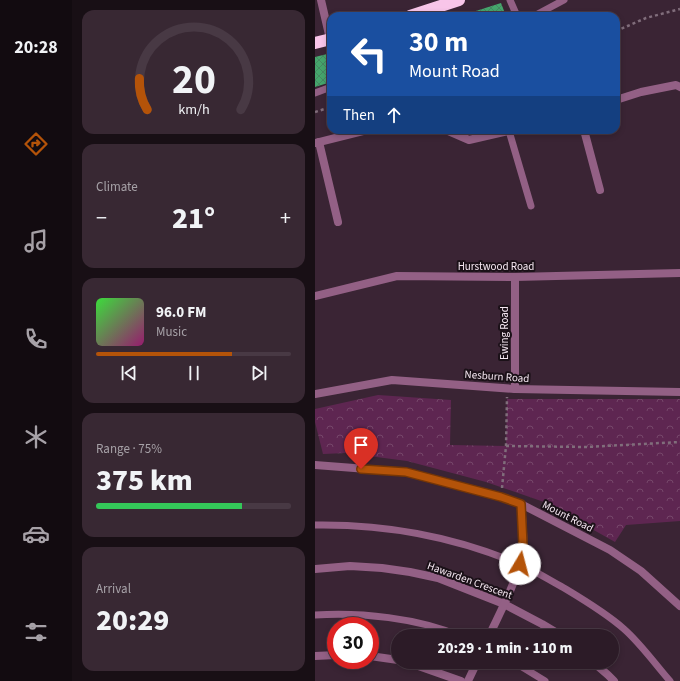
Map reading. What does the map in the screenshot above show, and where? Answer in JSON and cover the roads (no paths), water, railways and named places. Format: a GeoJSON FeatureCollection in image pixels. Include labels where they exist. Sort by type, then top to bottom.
{"type":"FeatureCollection","features":[{"type":"Feature","properties":{"kind":"highway"},"geometry":{"type":"LineString","coordinates":[[422,12],[459,0]]}},
{"type":"Feature","properties":{"kind":"highway"},"geometry":{"type":"LineString","coordinates":[[315,43],[327,40]]}},
{"type":"Feature","properties":{"kind":"street"},"geometry":{"type":"LineString","coordinates":[[321,0],[327,26]]}},
{"type":"Feature","properties":{"kind":"street"},"geometry":{"type":"LineString","coordinates":[[620,99],[641,92],[676,85],[680,87]]}},
{"type":"Feature","properties":{"kind":"street"},"geometry":{"type":"LineString","coordinates":[[338,222],[317,142],[350,134]]}},
{"type":"Feature","properties":{"kind":"street"},"geometry":{"type":"LineString","coordinates":[[455,134],[469,140],[494,134]]}},
{"type":"Feature","properties":{"kind":"street"},"geometry":{"type":"LineString","coordinates":[[585,134],[600,190]]}},
{"type":"Feature","properties":{"kind":"street","name":"Hurstwood Road"},"geometry":{"type":"LineString","coordinates":[[315,296],[397,276],[515,277],[680,273]]}},
{"type":"Feature","properties":{"kind":"street","name":"Ewing Road"},"geometry":{"type":"LineString","coordinates":[[511,389],[515,277]]}},
{"type":"Feature","properties":{"kind":"street","name":"Nesburn Road"},"geometry":{"type":"LineString","coordinates":[[315,394],[392,380],[511,389],[680,392]]}},
{"type":"Feature","properties":{"kind":"street","name":"Mount Road"},"geometry":{"type":"LineString","coordinates":[[315,465],[406,472],[501,497],[521,504],[610,550],[641,571],[680,606]]}},
{"type":"Feature","properties":{"kind":"street"},"geometry":{"type":"LineString","coordinates":[[492,629],[520,564],[523,545],[521,504]]}},
{"type":"Feature","properties":{"kind":"street","name":"Hawarden Crescent"},"geometry":{"type":"LineString","coordinates":[[315,569],[350,566],[382,568],[438,578],[504,604],[550,629]]}},
{"type":"Feature","properties":{"kind":"street"},"geometry":{"type":"LineString","coordinates":[[315,656],[327,655]]}},
{"type":"Feature","properties":{"kind":"street"},"geometry":{"type":"LineString","coordinates":[[379,657],[391,659]]}},
{"type":"Feature","properties":{"kind":"street"},"geometry":{"type":"LineString","coordinates":[[427,669],[461,681]]}},
{"type":"Feature","properties":{"kind":"street"},"geometry":{"type":"LineString","coordinates":[[468,681],[474,669]]}},
{"type":"Feature","properties":{"kind":"street"},"geometry":{"type":"LineString","coordinates":[[601,669],[614,681]]}},
{"type":"Feature","properties":{"kind":"lane"},"geometry":{"type":"LineString","coordinates":[[510,0],[515,12]]}},
{"type":"Feature","properties":{"kind":"lane"},"geometry":{"type":"LineString","coordinates":[[542,12],[564,0]]}},
{"type":"Feature","properties":{"kind":"lane"},"geometry":{"type":"LineString","coordinates":[[315,93],[327,88]]}},
{"type":"Feature","properties":{"kind":"lane"},"geometry":{"type":"LineString","coordinates":[[512,134],[531,206]]}},
{"type":"Feature","properties":{"kind":"lane"},"geometry":{"type":"LineString","coordinates":[[315,524],[383,527],[440,538],[474,546],[520,564],[585,601],[623,629],[670,681]]}},
{"type":"Feature","properties":{"kind":"lane"},"geometry":{"type":"LineString","coordinates":[[315,615],[352,615],[399,620],[426,624],[440,629]]}},
{"type":"Feature","properties":{"kind":"lane"},"geometry":{"type":"LineString","coordinates":[[525,669],[545,681]]}}]}
